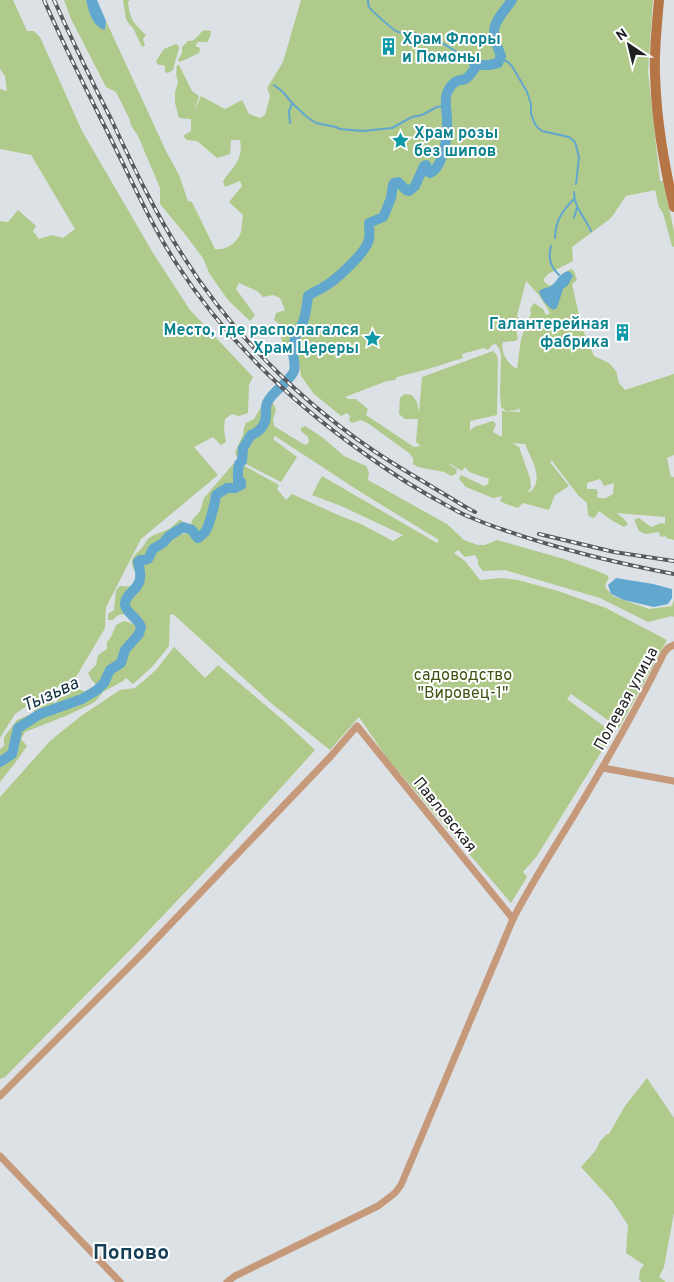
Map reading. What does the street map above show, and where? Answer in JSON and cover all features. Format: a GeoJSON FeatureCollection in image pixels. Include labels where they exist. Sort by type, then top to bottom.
{"type":"FeatureCollection","features":[{"type":"Feature","properties":{"kind":"main road"},"geometry":{"type":"LineString","coordinates":[[659,0],[655,62],[656,85],[662,144],[674,207]]}},
{"type":"Feature","properties":{"kind":"street","name":"Полевая улица"},"geometry":{"type":"LineString","coordinates":[[227,1282],[235,1276],[378,1206],[395,1193],[401,1185],[513,918],[526,892],[603,768],[664,653],[674,645]]}},
{"type":"Feature","properties":{"kind":"street","name":"Павловская"},"geometry":{"type":"LineString","coordinates":[[0,1096],[141,955],[358,726],[513,918]]}},
{"type":"Feature","properties":{"kind":"street"},"geometry":{"type":"LineString","coordinates":[[603,768],[674,781]]}},
{"type":"Feature","properties":{"kind":"street"},"geometry":{"type":"LineString","coordinates":[[0,1156],[120,1282]]}},
{"type":"Feature","properties":{"kind":"green space"},"geometry":{"type":"Polygon","coordinates":[[[0,0],[13,0],[27,31],[34,31],[40,37],[82,131],[153,253],[190,310],[253,377],[249,385],[248,413],[239,416],[232,414],[225,419],[226,442],[221,445],[213,437],[194,447],[218,475],[141,539],[106,607],[105,628],[76,677],[41,696],[15,714],[0,738],[0,221],[8,222],[18,210],[36,226],[33,231],[39,239],[52,235],[63,238],[75,229],[31,155],[0,149],[0,89],[7,91],[5,76],[0,69],[0,0]]]}},
{"type":"Feature","properties":{"kind":"green space"},"geometry":{"type":"Polygon","coordinates":[[[64,0],[86,0],[91,17],[105,30],[106,21],[179,175],[188,201],[192,202],[215,249],[223,249],[231,245],[241,232],[243,215],[229,202],[242,186],[240,181],[225,187],[223,181],[239,158],[240,140],[231,140],[230,154],[217,158],[197,141],[187,140],[183,136],[191,131],[191,119],[179,118],[175,103],[175,92],[178,82],[176,74],[177,65],[179,65],[192,91],[199,96],[194,111],[201,96],[225,109],[242,100],[249,114],[260,118],[265,115],[270,96],[267,88],[283,62],[301,0],[653,0],[648,72],[660,181],[663,181],[674,231],[674,247],[672,246],[663,213],[659,207],[655,190],[626,196],[611,218],[572,247],[573,261],[548,274],[543,280],[548,285],[555,286],[562,274],[571,269],[574,271],[577,280],[572,284],[582,328],[594,356],[609,363],[616,371],[619,383],[625,390],[674,374],[674,455],[667,458],[671,477],[674,477],[674,540],[666,538],[666,535],[660,536],[659,532],[646,534],[639,531],[635,522],[635,519],[639,518],[651,527],[661,523],[665,524],[665,517],[616,513],[628,524],[624,527],[599,511],[592,518],[588,515],[587,503],[578,495],[552,461],[550,462],[569,486],[555,495],[549,510],[523,503],[518,508],[506,504],[500,501],[502,496],[493,498],[466,487],[459,479],[461,475],[484,486],[488,484],[489,479],[469,472],[465,467],[462,471],[449,463],[457,469],[456,474],[451,476],[444,472],[418,467],[413,464],[413,458],[409,453],[369,424],[361,420],[352,423],[347,413],[341,416],[314,394],[301,376],[299,362],[281,339],[282,326],[274,320],[276,313],[285,310],[280,298],[273,295],[263,297],[257,291],[239,283],[236,289],[255,315],[250,321],[228,300],[209,273],[203,258],[160,204],[160,188],[138,136],[116,92],[106,87],[71,19],[64,0]],[[526,281],[517,316],[520,320],[516,329],[518,339],[503,342],[502,346],[506,357],[517,369],[521,339],[531,313],[530,309],[534,303],[543,309],[546,315],[550,313],[539,295],[526,281]],[[496,344],[492,345],[488,350],[484,348],[462,354],[463,358],[397,377],[395,380],[387,381],[345,397],[356,399],[368,409],[366,415],[414,447],[421,446],[416,442],[418,419],[405,419],[399,414],[400,398],[404,394],[412,395],[417,402],[419,412],[422,377],[493,351],[498,359],[497,415],[470,421],[470,431],[474,427],[493,421],[496,424],[493,432],[502,437],[502,411],[520,412],[519,408],[506,411],[501,407],[501,355],[496,344]],[[512,443],[519,447],[530,478],[531,488],[528,491],[530,492],[534,487],[537,475],[525,444],[512,443]],[[600,479],[587,483],[587,489],[596,489],[598,492],[597,497],[605,498],[613,494],[614,483],[604,486],[600,479]]]}},
{"type":"Feature","properties":{"kind":"green space"},"geometry":{"type":"Polygon","coordinates":[[[123,0],[130,0],[128,2],[131,17],[146,35],[143,39],[145,46],[142,47],[133,28],[126,19],[123,0]]]}},
{"type":"Feature","properties":{"kind":"green space"},"geometry":{"type":"Polygon","coordinates":[[[204,30],[211,31],[210,37],[207,42],[198,42],[196,47],[200,49],[199,53],[180,62],[178,60],[182,53],[182,47],[188,41],[195,39],[204,30]]]}},
{"type":"Feature","properties":{"kind":"green space"},"geometry":{"type":"Polygon","coordinates":[[[176,44],[179,48],[173,70],[168,73],[165,72],[165,66],[159,65],[156,61],[164,49],[176,44]]]}},
{"type":"Feature","properties":{"kind":"green space","name":"садоводство \"Вировец-1\""},"geometry":{"type":"Polygon","coordinates":[[[266,399],[273,403],[276,410],[273,419],[274,426],[306,445],[309,442],[308,437],[301,431],[301,428],[305,426],[322,437],[344,456],[366,466],[369,472],[368,480],[447,524],[464,540],[478,545],[485,545],[497,540],[592,569],[607,575],[609,578],[605,587],[613,596],[649,609],[672,606],[674,599],[674,617],[648,622],[600,598],[505,570],[483,571],[478,565],[475,555],[465,557],[458,550],[454,553],[465,561],[480,580],[501,578],[518,580],[558,591],[606,608],[667,640],[619,728],[571,694],[567,699],[613,733],[537,856],[523,872],[527,877],[511,903],[387,758],[359,717],[330,750],[271,703],[173,614],[170,615],[169,646],[152,667],[133,684],[126,678],[103,692],[95,702],[25,732],[21,739],[27,746],[0,782],[0,749],[4,746],[4,737],[17,720],[33,713],[38,701],[42,699],[46,704],[56,703],[60,697],[61,689],[65,687],[76,688],[91,694],[95,691],[97,686],[88,673],[96,665],[98,655],[107,649],[107,642],[116,625],[124,621],[134,624],[137,622],[134,616],[125,614],[113,620],[108,620],[108,614],[114,610],[116,590],[120,586],[134,585],[138,581],[139,573],[135,572],[132,564],[134,557],[150,537],[169,529],[181,519],[183,523],[180,531],[182,534],[186,533],[193,519],[200,511],[204,498],[234,463],[239,463],[279,485],[277,489],[286,500],[292,494],[361,524],[393,541],[403,535],[341,506],[312,495],[322,476],[437,543],[439,540],[275,436],[273,439],[297,457],[281,482],[238,460],[235,452],[246,423],[254,419],[266,399]]]}},
{"type":"Feature","properties":{"kind":"green space"},"geometry":{"type":"Polygon","coordinates":[[[174,647],[205,678],[218,665],[315,750],[213,863],[133,947],[5,1077],[0,1079],[0,797],[50,741],[81,716],[120,690],[135,688],[156,670],[174,647]]]}},
{"type":"Feature","properties":{"kind":"green space"},"geometry":{"type":"Polygon","coordinates":[[[647,1078],[674,1118],[674,1213],[664,1267],[659,1277],[666,1282],[642,1282],[639,1280],[640,1270],[644,1265],[626,1253],[628,1225],[612,1201],[581,1167],[596,1150],[600,1141],[609,1134],[625,1106],[647,1078]]]}},
{"type":"Feature","properties":{"kind":"water"},"geometry":{"type":"Polygon","coordinates":[[[86,0],[97,0],[106,21],[105,30],[94,22],[86,0]]]}},
{"type":"Feature","properties":{"kind":"water"},"geometry":{"type":"Polygon","coordinates":[[[568,271],[573,276],[568,285],[563,289],[557,308],[553,310],[544,302],[539,291],[554,284],[562,274],[568,271]]]}},
{"type":"Feature","properties":{"kind":"water"},"geometry":{"type":"Polygon","coordinates":[[[616,578],[672,589],[672,598],[668,604],[654,607],[624,600],[611,594],[608,585],[616,578]]]}},
{"type":"Feature","properties":{"kind":"waterway"},"geometry":{"type":"LineString","coordinates":[[368,0],[371,9],[396,31],[421,35],[443,44],[465,59],[473,70]]}},
{"type":"Feature","properties":{"kind":"waterway","name":"Тызьва"},"geometry":{"type":"LineString","coordinates":[[0,762],[12,754],[18,728],[40,714],[82,699],[97,690],[104,683],[110,670],[121,663],[125,650],[139,634],[141,627],[125,605],[125,601],[139,582],[138,562],[148,559],[153,549],[183,527],[192,530],[198,538],[200,537],[208,525],[216,495],[227,488],[235,488],[241,485],[241,482],[238,481],[238,470],[239,464],[242,461],[243,448],[251,435],[260,430],[264,424],[266,406],[270,398],[294,371],[294,343],[304,319],[308,296],[334,280],[367,245],[369,223],[383,217],[391,198],[394,183],[398,182],[409,191],[415,186],[424,166],[426,165],[430,173],[435,170],[442,157],[447,133],[447,93],[456,82],[469,76],[477,65],[498,63],[501,56],[495,38],[495,26],[512,0]]}},
{"type":"Feature","properties":{"kind":"waterway"},"geometry":{"type":"LineString","coordinates":[[501,59],[512,66],[527,92],[531,104],[531,114],[538,128],[542,131],[569,137],[575,142],[579,157],[576,184]]}},
{"type":"Feature","properties":{"kind":"waterway"},"geometry":{"type":"LineString","coordinates":[[274,85],[307,117],[316,123],[340,129],[363,131],[392,128],[412,117],[422,115],[437,107],[446,106]]}},
{"type":"Feature","properties":{"kind":"waterway"},"geometry":{"type":"LineString","coordinates":[[290,123],[289,111],[292,104]]}},
{"type":"Feature","properties":{"kind":"waterway"},"geometry":{"type":"LineString","coordinates":[[574,192],[578,208],[591,231]]}},
{"type":"Feature","properties":{"kind":"waterway"},"geometry":{"type":"LineString","coordinates":[[555,238],[556,226],[560,216],[574,199]]}},
{"type":"Feature","properties":{"kind":"waterway"},"geometry":{"type":"LineString","coordinates":[[574,218],[577,208]]}},
{"type":"Feature","properties":{"kind":"waterway"},"geometry":{"type":"LineString","coordinates":[[551,246],[550,262],[559,275]]}},
{"type":"Feature","properties":{"kind":"railway"},"geometry":{"type":"LineString","coordinates":[[44,0],[66,49],[140,198],[176,263],[216,318],[261,368],[286,391],[338,434],[395,475],[464,514],[525,537],[609,560],[674,574]]}},
{"type":"Feature","properties":{"kind":"railway"},"geometry":{"type":"LineString","coordinates":[[54,0],[154,206],[204,288],[228,318],[281,376],[340,427],[404,470],[475,512]]}},
{"type":"Feature","properties":{"kind":"railway"},"geometry":{"type":"LineString","coordinates":[[539,534],[614,552],[674,561]]}},
{"type":"Feature","properties":{"kind":"place","name":"Храм Флоры и Помоны"},"geometry":{"type":"Point","coordinates":[388,47]}},
{"type":"Feature","properties":{"kind":"place","name":"Храм розы без шипов"},"geometry":{"type":"Point","coordinates":[400,141]}},
{"type":"Feature","properties":{"kind":"place","name":"Галантерейная фабрика"},"geometry":{"type":"Point","coordinates":[623,332]}},
{"type":"Feature","properties":{"kind":"place","name":"Место, где располагался Храм Цереры"},"geometry":{"type":"Point","coordinates":[373,338]}},
{"type":"Feature","properties":{"kind":"district","name":"Попово"},"geometry":{"type":"Point","coordinates":[131,1252]}}]}
